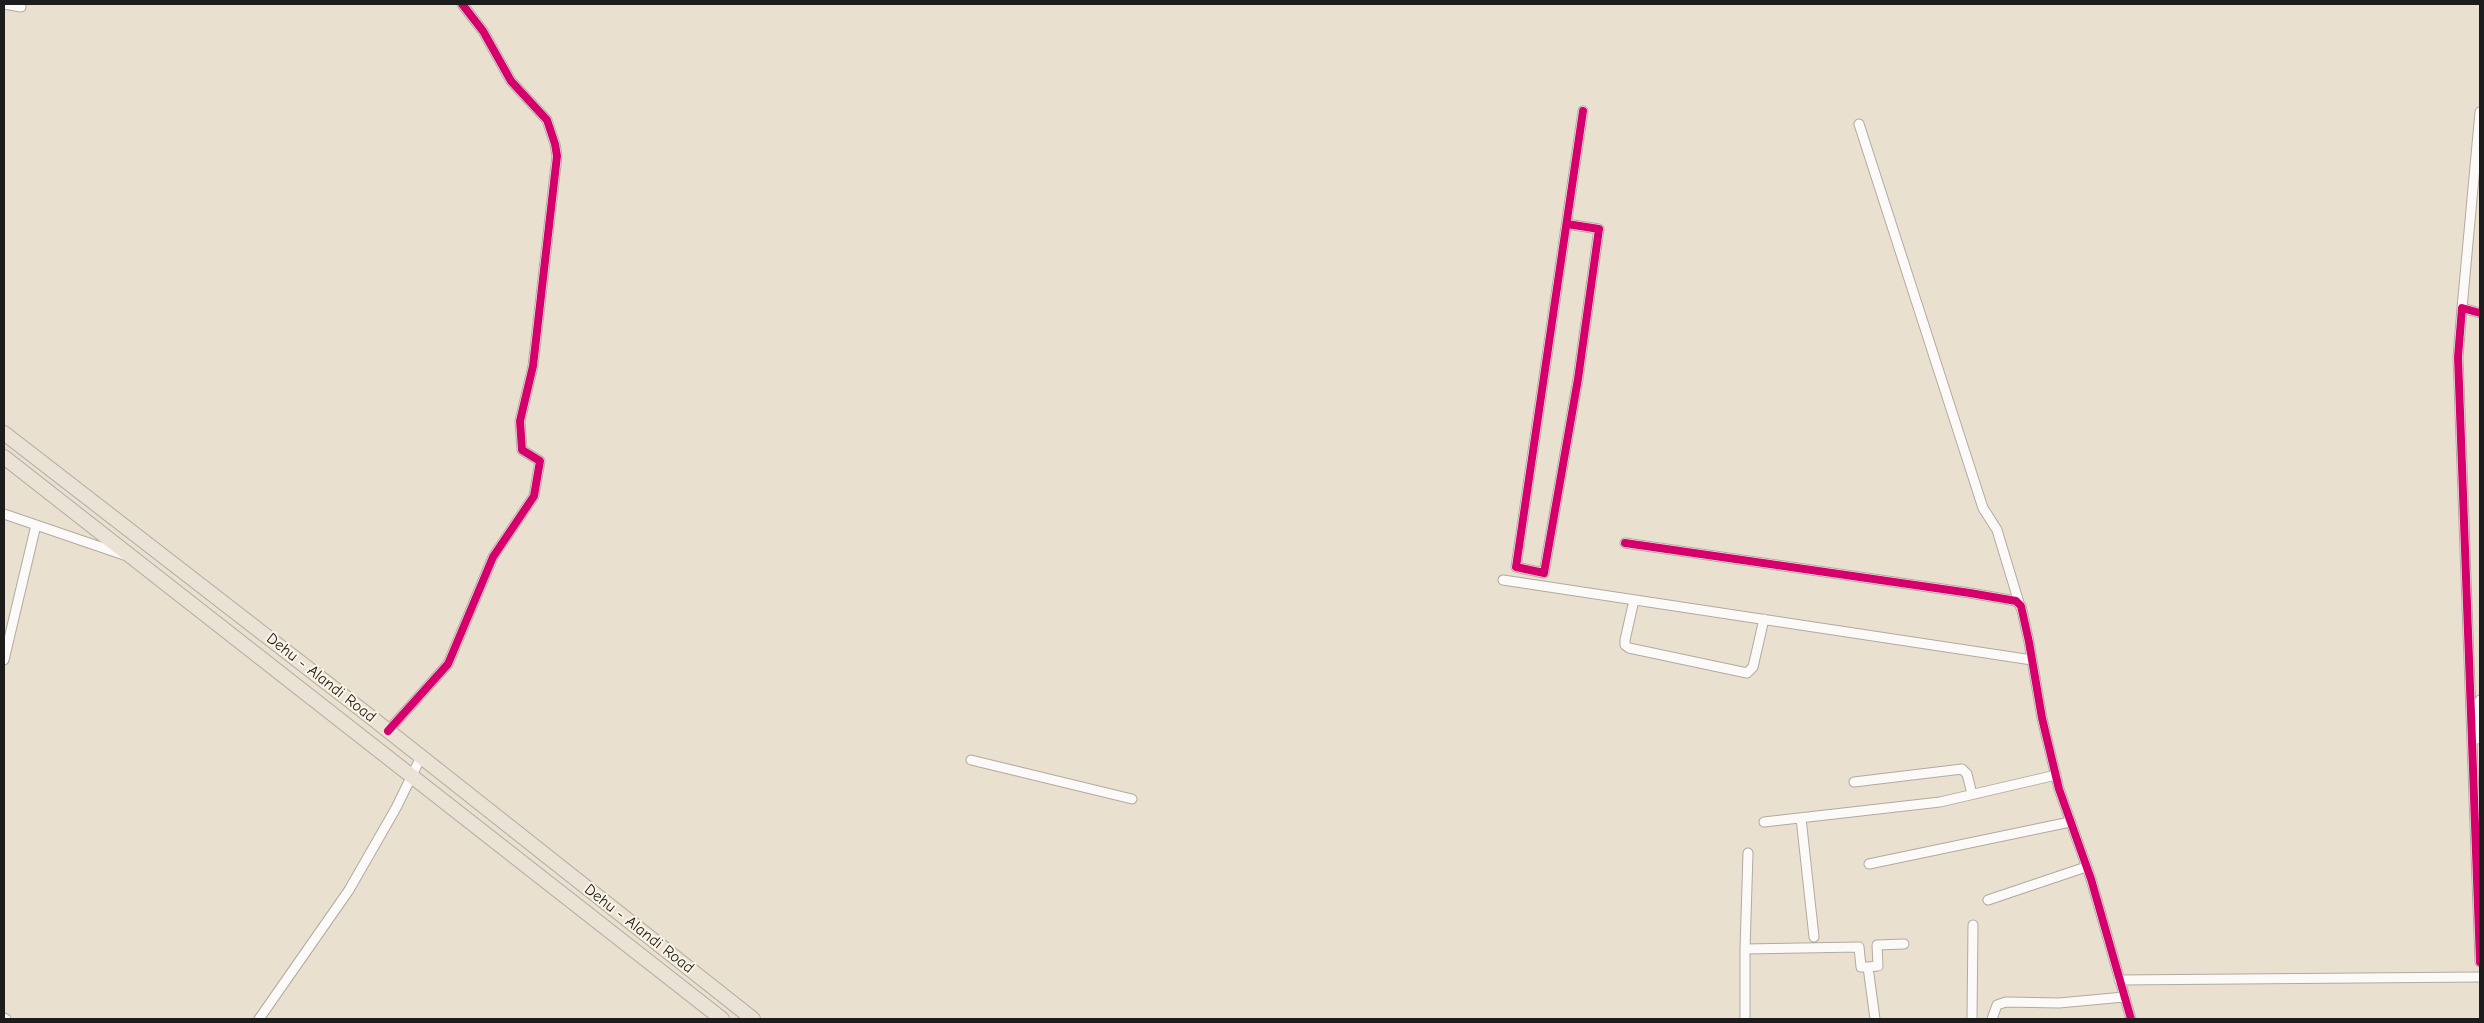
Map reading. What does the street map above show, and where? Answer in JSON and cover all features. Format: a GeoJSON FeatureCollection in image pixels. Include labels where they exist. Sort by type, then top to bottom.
{"type":"FeatureCollection","features":[{"type":"Feature","properties":{"kind":"main road","name":"Dehu - Alandi Road"},"geometry":{"type":"LineString","coordinates":[[4,433],[388,731],[753,1019]]}},
{"type":"Feature","properties":{"kind":"main road","name":"Dehu - Alandi Road"},"geometry":{"type":"LineString","coordinates":[[4,457],[722,1019]]}},
{"type":"Feature","properties":{"kind":"main road"},"geometry":{"type":"LineString","coordinates":[[193,605],[205,589]]}},
{"type":"Feature","properties":{"kind":"street"},"geometry":{"type":"LineString","coordinates":[[4,4],[21,7]]}},
{"type":"Feature","properties":{"kind":"street"},"geometry":{"type":"LineString","coordinates":[[388,731],[448,664],[493,558],[534,496],[540,461],[522,450],[520,421],[533,366],[557,156],[547,120],[510,81],[483,31],[462,4]]}},
{"type":"Feature","properties":{"kind":"street"},"geometry":{"type":"LineString","coordinates":[[1567,224],[1600,229],[1578,379],[1544,572],[1516,567],[1583,111]]}},
{"type":"Feature","properties":{"kind":"street"},"geometry":{"type":"LineString","coordinates":[[2480,112],[2474,201],[2458,357],[2476,803],[2480,962]]}},
{"type":"Feature","properties":{"kind":"street"},"geometry":{"type":"LineString","coordinates":[[1858,124],[1984,508],[1996,530],[2021,606],[2042,718],[2056,775],[2086,867],[2131,1019]]}},
{"type":"Feature","properties":{"kind":"street"},"geometry":{"type":"LineString","coordinates":[[2462,308],[2480,313]]}},
{"type":"Feature","properties":{"kind":"street"},"geometry":{"type":"LineString","coordinates":[[4,514],[131,557]]}},
{"type":"Feature","properties":{"kind":"street"},"geometry":{"type":"LineString","coordinates":[[4,660],[36,525]]}},
{"type":"Feature","properties":{"kind":"street"},"geometry":{"type":"LineString","coordinates":[[1625,542],[1970,592],[2016,602],[2021,606]]}},
{"type":"Feature","properties":{"kind":"street"},"geometry":{"type":"LineString","coordinates":[[1528,584],[1530,570]]}},
{"type":"Feature","properties":{"kind":"street"},"geometry":{"type":"LineString","coordinates":[[1503,580],[2032,660]]}},
{"type":"Feature","properties":{"kind":"street"},"geometry":{"type":"LineString","coordinates":[[1634,600],[1624,640],[1625,646],[1747,673],[1754,667],[1764,619]]}},
{"type":"Feature","properties":{"kind":"street"},"geometry":{"type":"LineString","coordinates":[[2476,803],[2479,798],[2476,711],[2480,700]]}},
{"type":"Feature","properties":{"kind":"street"},"geometry":{"type":"LineString","coordinates":[[259,1019],[349,890],[396,808],[410,775],[421,757]]}},
{"type":"Feature","properties":{"kind":"street"},"geometry":{"type":"LineString","coordinates":[[970,760],[1132,799]]}},
{"type":"Feature","properties":{"kind":"street"},"geometry":{"type":"LineString","coordinates":[[1854,782],[1962,769],[1967,774],[1972,794]]}},
{"type":"Feature","properties":{"kind":"street"},"geometry":{"type":"LineString","coordinates":[[1764,822],[1940,802],[2056,775]]}},
{"type":"Feature","properties":{"kind":"street"},"geometry":{"type":"LineString","coordinates":[[1801,818],[1814,937]]}},
{"type":"Feature","properties":{"kind":"street"},"geometry":{"type":"LineString","coordinates":[[1868,864],[2070,822]]}},
{"type":"Feature","properties":{"kind":"street"},"geometry":{"type":"LineString","coordinates":[[1745,1019],[1748,853]]}},
{"type":"Feature","properties":{"kind":"street"},"geometry":{"type":"LineString","coordinates":[[1988,900],[2086,867]]}},
{"type":"Feature","properties":{"kind":"street"},"geometry":{"type":"LineString","coordinates":[[1972,1019],[1973,925]]}},
{"type":"Feature","properties":{"kind":"street"},"geometry":{"type":"LineString","coordinates":[[1745,949],[1859,947],[1861,967],[1868,967],[1878,966],[1877,945],[1904,944]]}},
{"type":"Feature","properties":{"kind":"street"},"geometry":{"type":"LineString","coordinates":[[1868,967],[1875,1019]]}},
{"type":"Feature","properties":{"kind":"street"},"geometry":{"type":"LineString","coordinates":[[2119,980],[2480,977]]}},
{"type":"Feature","properties":{"kind":"street"},"geometry":{"type":"LineString","coordinates":[[1992,1019],[1997,1006],[2006,1002],[2060,1002],[2124,997]]}},
{"type":"Feature","properties":{"kind":"cycle path"},"geometry":{"type":"LineString","coordinates":[[388,731],[448,664],[493,557],[534,496],[540,461],[522,450],[520,421],[533,366],[557,156],[555,144],[547,120],[511,81],[483,31],[462,4]]}},
{"type":"Feature","properties":{"kind":"cycle path"},"geometry":{"type":"LineString","coordinates":[[1567,224],[1599,229],[1578,379],[1544,573],[1516,567],[1583,111]]}},
{"type":"Feature","properties":{"kind":"cycle path"},"geometry":{"type":"LineString","coordinates":[[2480,313],[2462,308],[2458,357],[2480,962]]}},
{"type":"Feature","properties":{"kind":"cycle path"},"geometry":{"type":"LineString","coordinates":[[1625,543],[2016,601],[2021,606],[2042,718],[2059,789],[2091,879],[2131,1019]]}}]}
